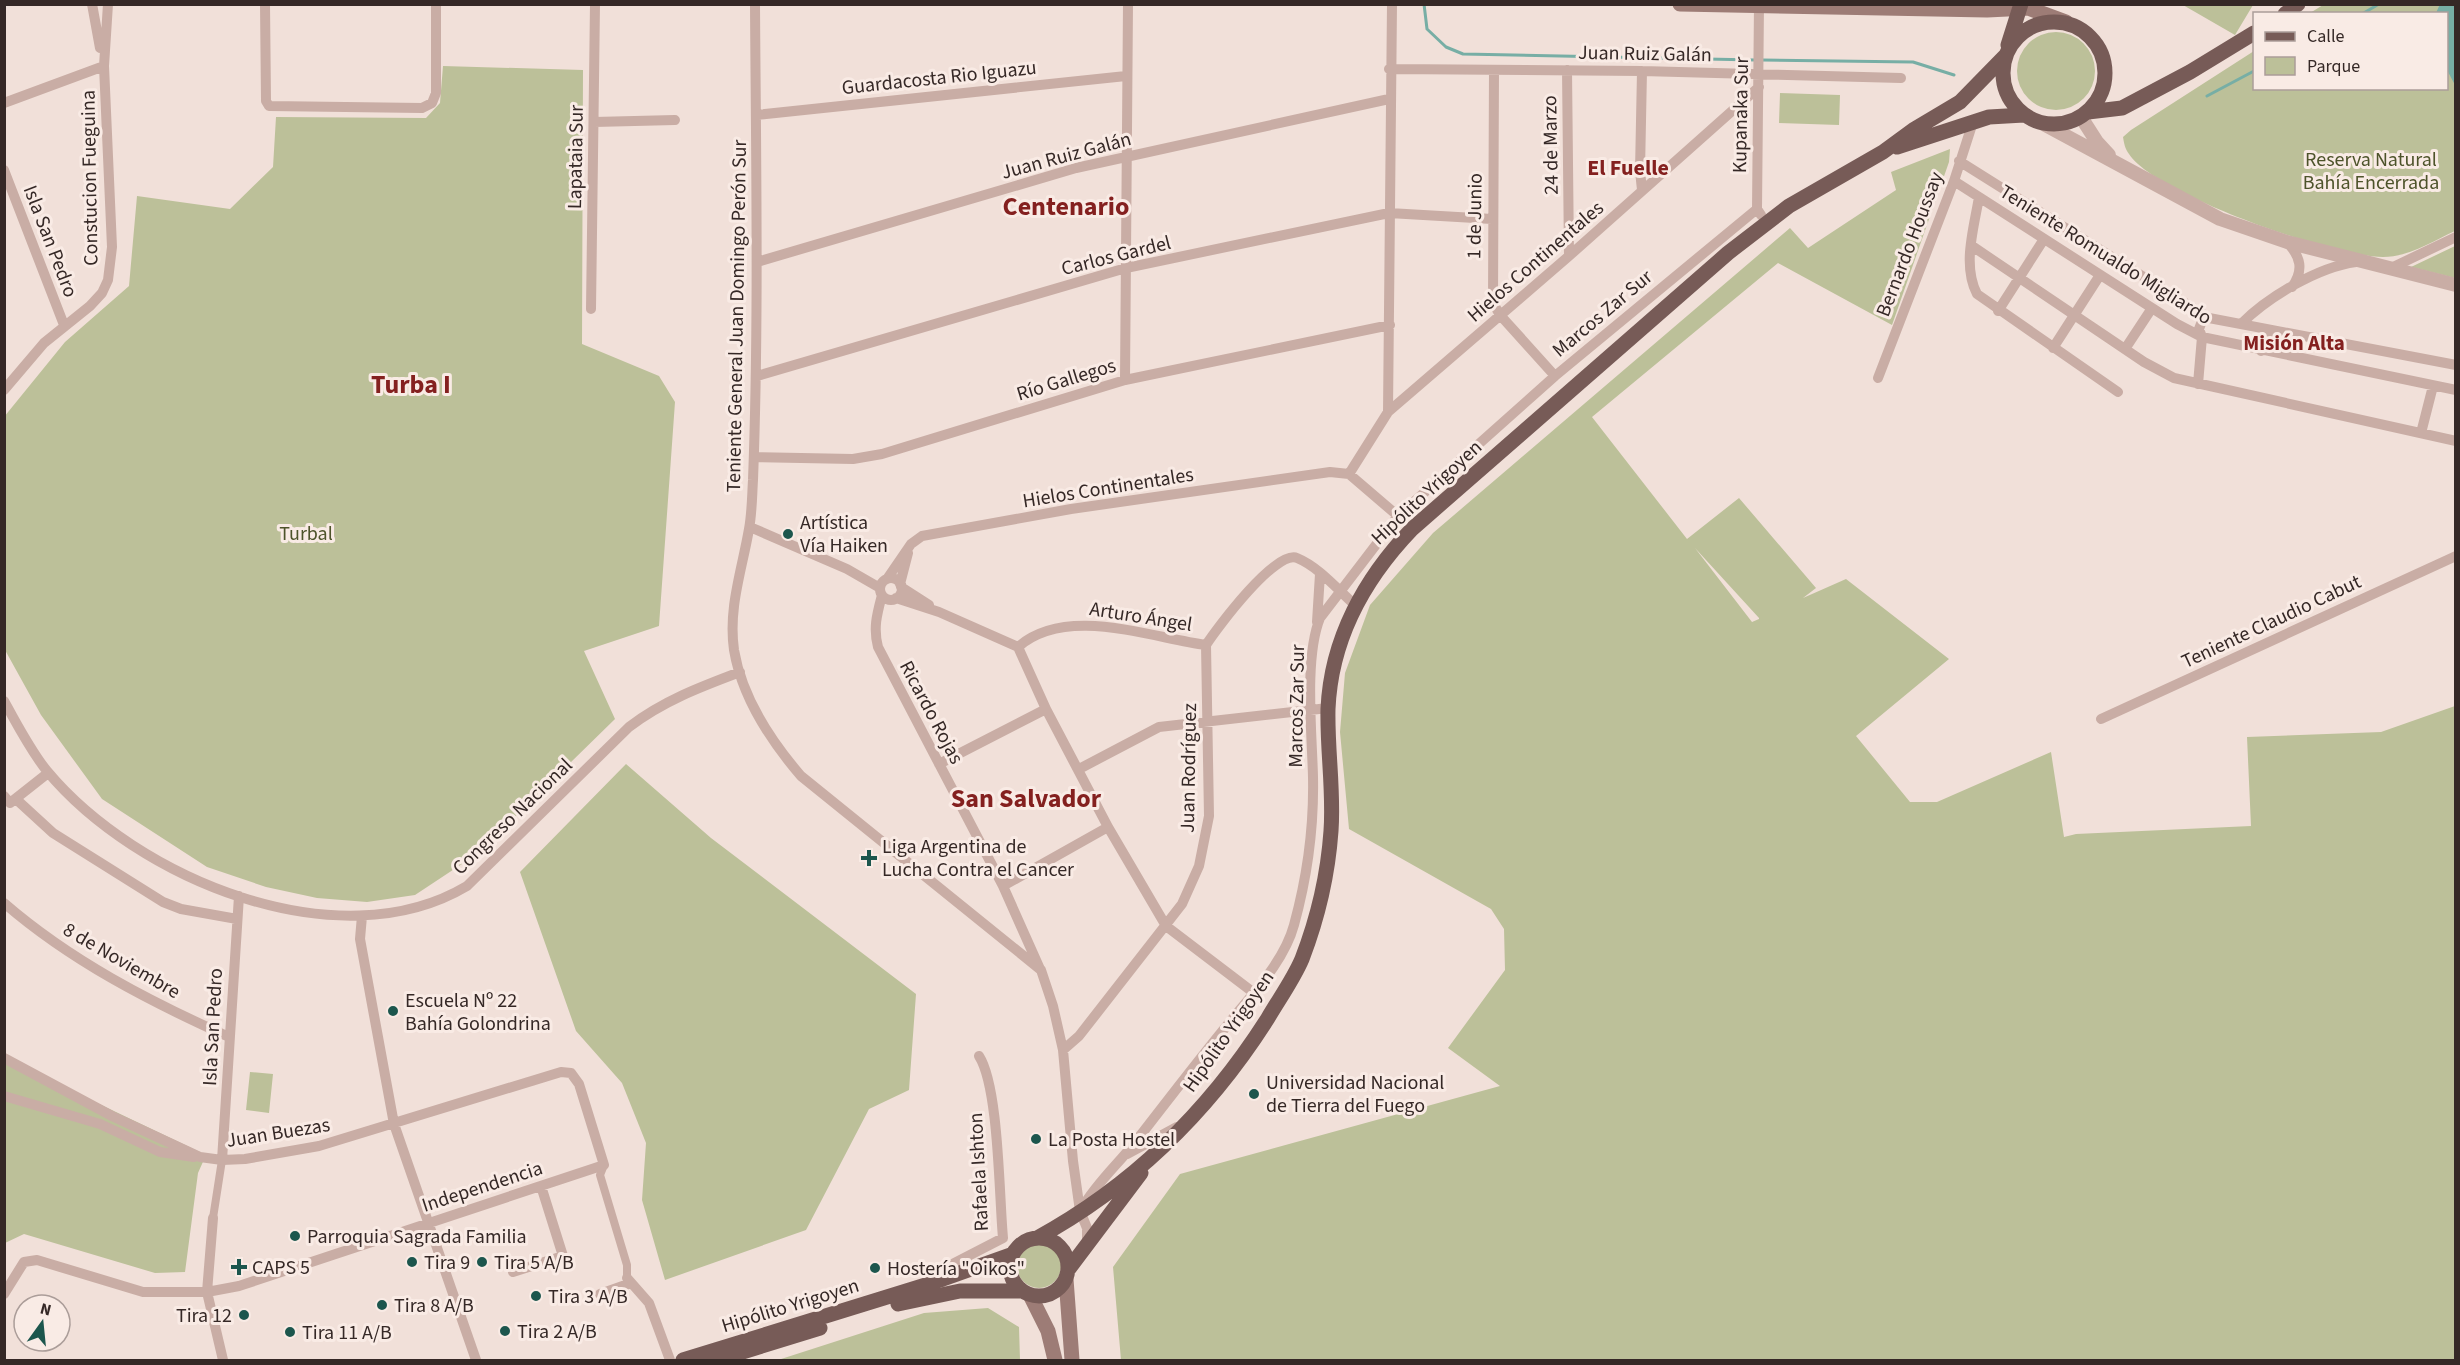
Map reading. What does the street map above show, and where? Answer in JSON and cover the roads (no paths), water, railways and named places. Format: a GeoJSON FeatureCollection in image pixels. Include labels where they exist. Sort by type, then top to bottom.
{"type":"FeatureCollection","features":[{"type":"Feature","properties":{"kind":"main road"},"geometry":{"type":"LineString","coordinates":[[1680,4],[1987,10],[2028,8],[2066,22],[2090,36],[2104,60],[2103,88],[2085,114]]}},
{"type":"Feature","properties":{"kind":"main road"},"geometry":{"type":"LineString","coordinates":[[2019,10],[2003,66],[2004,86],[2008,97],[2024,115]]}},
{"type":"Feature","properties":{"kind":"main road"},"geometry":{"type":"LineString","coordinates":[[1883,152],[1913,130],[1960,102],[2007,53],[2025,30],[2052,21],[2066,22]]}},
{"type":"Feature","properties":{"kind":"main road"},"geometry":{"type":"LineString","coordinates":[[1883,152],[2004,114],[2024,115],[2040,122],[2068,122],[2085,114],[2122,108],[2190,72],[2253,34]]}},
{"type":"Feature","properties":{"kind":"main road","name":"Hipólito Yrigoyen"},"geometry":{"type":"LineString","coordinates":[[1067,1274],[1148,1163],[1190,1120],[1266,1020],[1301,961],[1313,927],[1331,832],[1328,708],[1340,643],[1356,605],[1379,566],[1413,529],[1650,320],[1766,222],[1883,152]]}},
{"type":"Feature","properties":{"kind":"main road","name":"Hipólito Yrigoyen"},"geometry":{"type":"LineString","coordinates":[[1037,1238],[1148,1163]]}},
{"type":"Feature","properties":{"kind":"main road"},"geometry":{"type":"LineString","coordinates":[[1055,1360],[1048,1331],[1026,1293],[1012,1278],[1010,1262],[1014,1252],[1022,1243],[1037,1238],[1047,1239],[1063,1250],[1067,1274],[1072,1360]]}},
{"type":"Feature","properties":{"kind":"main road","name":"Hipólito Yrigoyen"},"geometry":{"type":"LineString","coordinates":[[683,1360],[929,1284],[1014,1252]]}},
{"type":"Feature","properties":{"kind":"main road"},"geometry":{"type":"LineString","coordinates":[[1026,1293],[1047,1295],[1062,1286],[1067,1274]]}},
{"type":"Feature","properties":{"kind":"main road","name":"Hipólito Yrigoyen"},"geometry":{"type":"LineString","coordinates":[[717,1360],[938,1294],[984,1289],[1026,1293]]}},
{"type":"Feature","properties":{"kind":"street"},"geometry":{"type":"LineString","coordinates":[[92,4],[104,66]]}},
{"type":"Feature","properties":{"kind":"street"},"geometry":{"type":"LineString","coordinates":[[104,66],[108,4]]}},
{"type":"Feature","properties":{"kind":"street"},"geometry":{"type":"LineString","coordinates":[[265,4],[266,101],[269,106],[422,108],[432,103],[436,93],[436,4]]}},
{"type":"Feature","properties":{"kind":"street","name":"Lapataia Sur"},"geometry":{"type":"LineString","coordinates":[[591,309],[595,4]]}},
{"type":"Feature","properties":{"kind":"street","name":"Teniente General Juan Domingo Perón Sur"},"geometry":{"type":"LineString","coordinates":[[755,4],[757,376],[750,527],[735,593],[732,621],[740,672],[760,721],[779,751],[801,776],[1041,970]]}},
{"type":"Feature","properties":{"kind":"street"},"geometry":{"type":"LineString","coordinates":[[1125,380],[1128,4]]}},
{"type":"Feature","properties":{"kind":"street"},"geometry":{"type":"LineString","coordinates":[[1392,4],[1389,69],[1388,412],[1349,474],[1398,516]]}},
{"type":"Feature","properties":{"kind":"street","name":"Kupanaka Sur"},"geometry":{"type":"LineString","coordinates":[[1757,209],[1759,5]]}},
{"type":"Feature","properties":{"kind":"street"},"geometry":{"type":"LineString","coordinates":[[4,103],[104,66]]}},
{"type":"Feature","properties":{"kind":"street","name":"Constucion Fueguina"},"geometry":{"type":"LineString","coordinates":[[4,390],[28,360],[102,293],[111,267],[104,66]]}},
{"type":"Feature","properties":{"kind":"street","name":"Juan Ruiz Galán"},"geometry":{"type":"LineString","coordinates":[[1389,69],[1642,71],[1759,69],[1900,78]]}},
{"type":"Feature","properties":{"kind":"street","name":"1 de Junio"},"geometry":{"type":"LineString","coordinates":[[1494,70],[1491,294],[1500,315],[1555,376]]}},
{"type":"Feature","properties":{"kind":"street","name":"24 de Marzo"},"geometry":{"type":"LineString","coordinates":[[1567,70],[1569,256]]}},
{"type":"Feature","properties":{"kind":"street"},"geometry":{"type":"LineString","coordinates":[[1642,71],[1640,171],[1642,190]]}},
{"type":"Feature","properties":{"kind":"street","name":"Guardacosta Rio Iguazu"},"geometry":{"type":"LineString","coordinates":[[756,115],[1126,76]]}},
{"type":"Feature","properties":{"kind":"street","name":"Hielos Continentales"},"geometry":{"type":"LineString","coordinates":[[1388,412],[1569,256],[1759,87]]}},
{"type":"Feature","properties":{"kind":"street","name":"Juan Ruiz Galán"},"geometry":{"type":"LineString","coordinates":[[757,262],[1125,156],[1389,99]]}},
{"type":"Feature","properties":{"kind":"street"},"geometry":{"type":"LineString","coordinates":[[2085,114],[2097,142],[2124,168]]}},
{"type":"Feature","properties":{"kind":"street"},"geometry":{"type":"LineString","coordinates":[[594,122],[675,120]]}},
{"type":"Feature","properties":{"kind":"street","name":"Bernardo Houssay"},"geometry":{"type":"LineString","coordinates":[[1878,378],[1954,181],[1973,122]]}},
{"type":"Feature","properties":{"kind":"street"},"geometry":{"type":"LineString","coordinates":[[2040,122],[2220,219],[2287,242],[2456,285]]}},
{"type":"Feature","properties":{"kind":"street","name":"Teniente Romualdo Migliardo"},"geometry":{"type":"LineString","coordinates":[[1959,161],[2209,318],[2456,364]]}},
{"type":"Feature","properties":{"kind":"street","name":"Isla San Pedro"},"geometry":{"type":"LineString","coordinates":[[4,170],[64,325]]}},
{"type":"Feature","properties":{"kind":"street","name":"Teniente Romualdo Migliardo"},"geometry":{"type":"LineString","coordinates":[[1954,181],[2202,338],[2456,390]]}},
{"type":"Feature","properties":{"kind":"street"},"geometry":{"type":"LineString","coordinates":[[1979,197],[1969,262],[1971,284],[1977,294],[1998,311],[2118,392]]}},
{"type":"Feature","properties":{"kind":"street"},"geometry":{"type":"LineString","coordinates":[[1757,209],[1766,222]]}},
{"type":"Feature","properties":{"kind":"street","name":"Marcos Zar Sur"},"geometry":{"type":"LineString","coordinates":[[1080,1211],[1097,1183],[1123,1157],[1254,993],[1287,945],[1305,871],[1312,807],[1310,712],[1316,629],[1340,591],[1398,516],[1555,376],[1757,209]]}},
{"type":"Feature","properties":{"kind":"street","name":"Carlos Gardel"},"geometry":{"type":"LineString","coordinates":[[757,376],[1126,268],[1389,213],[1492,219]]}},
{"type":"Feature","properties":{"kind":"street"},"geometry":{"type":"LineString","coordinates":[[2389,269],[2456,237]]}},
{"type":"Feature","properties":{"kind":"street"},"geometry":{"type":"LineString","coordinates":[[1998,311],[2044,239]]}},
{"type":"Feature","properties":{"kind":"street"},"geometry":{"type":"LineString","coordinates":[[2287,242],[2299,259],[2300,268],[2291,288]]}},
{"type":"Feature","properties":{"kind":"street"},"geometry":{"type":"LineString","coordinates":[[1972,246],[2159,371],[2198,384],[2456,441]]}},
{"type":"Feature","properties":{"kind":"street"},"geometry":{"type":"LineString","coordinates":[[2241,324],[2264,303],[2291,288],[2336,266],[2360,262]]}},
{"type":"Feature","properties":{"kind":"street"},"geometry":{"type":"LineString","coordinates":[[2053,348],[2100,275]]}},
{"type":"Feature","properties":{"kind":"street"},"geometry":{"type":"LineString","coordinates":[[2125,349],[2152,308]]}},
{"type":"Feature","properties":{"kind":"street"},"geometry":{"type":"LineString","coordinates":[[2198,384],[2202,338],[2200,324],[2209,318]]}},
{"type":"Feature","properties":{"kind":"street","name":"Río Gallegos"},"geometry":{"type":"LineString","coordinates":[[754,456],[853,459],[882,454],[1125,380],[1390,325]]}},
{"type":"Feature","properties":{"kind":"street"},"geometry":{"type":"LineString","coordinates":[[2261,351],[2266,348],[2270,340],[2265,329]]}},
{"type":"Feature","properties":{"kind":"street"},"geometry":{"type":"LineString","coordinates":[[2421,433],[2433,386]]}},
{"type":"Feature","properties":{"kind":"street","name":"Hielos Continentales"},"geometry":{"type":"LineString","coordinates":[[911,544],[922,536],[1071,509],[1330,472],[1349,474]]}},
{"type":"Feature","properties":{"kind":"street"},"geometry":{"type":"LineString","coordinates":[[750,527],[884,585],[896,580],[939,612]]}},
{"type":"Feature","properties":{"kind":"street"},"geometry":{"type":"LineString","coordinates":[[896,598],[911,544]]}},
{"type":"Feature","properties":{"kind":"street"},"geometry":{"type":"LineString","coordinates":[[911,544],[884,585],[887,599],[896,598],[939,612],[1018,647],[1046,709],[1108,826],[1166,926],[1254,993]]}},
{"type":"Feature","properties":{"kind":"street","name":"Teniente Claudio Cabut"},"geometry":{"type":"LineString","coordinates":[[2102,719],[2456,555]]}},
{"type":"Feature","properties":{"kind":"street"},"geometry":{"type":"LineString","coordinates":[[1206,645],[1220,623],[1281,560],[1296,558],[1320,574],[1356,605]]}},
{"type":"Feature","properties":{"kind":"street"},"geometry":{"type":"LineString","coordinates":[[1316,629],[1320,574]]}},
{"type":"Feature","properties":{"kind":"street","name":"Ricardo Rojas"},"geometry":{"type":"LineString","coordinates":[[884,585],[875,618],[874,634],[878,647],[1003,886],[1041,970]]}},
{"type":"Feature","properties":{"kind":"street","name":"Arturo Ángel"},"geometry":{"type":"LineString","coordinates":[[1018,647],[1044,630],[1079,624],[1206,645]]}},
{"type":"Feature","properties":{"kind":"street","name":"Juan Rodríguez"},"geometry":{"type":"LineString","coordinates":[[1063,1050],[1079,1036],[1166,926],[1189,891],[1206,842],[1209,816],[1206,645]]}},
{"type":"Feature","properties":{"kind":"street","name":"Congreso Nacional"},"geometry":{"type":"LineString","coordinates":[[4,701],[48,772],[95,817],[133,845],[175,871],[239,896],[305,912],[362,916],[428,905],[445,899],[467,886],[629,727],[651,710],[680,695],[740,672]]}},
{"type":"Feature","properties":{"kind":"street"},"geometry":{"type":"LineString","coordinates":[[1078,769],[1159,727],[1310,712],[1328,708]]}},
{"type":"Feature","properties":{"kind":"street"},"geometry":{"type":"LineString","coordinates":[[939,764],[1046,709]]}},
{"type":"Feature","properties":{"kind":"street"},"geometry":{"type":"LineString","coordinates":[[4,796],[10,803],[16,800],[48,772]]}},
{"type":"Feature","properties":{"kind":"street"},"geometry":{"type":"LineString","coordinates":[[16,800],[53,833],[163,902],[181,909],[237,919]]}},
{"type":"Feature","properties":{"kind":"street"},"geometry":{"type":"LineString","coordinates":[[1003,886],[1108,826]]}},
{"type":"Feature","properties":{"kind":"street","name":"Isla San Pedro"},"geometry":{"type":"LineString","coordinates":[[222,1160],[239,896]]}},
{"type":"Feature","properties":{"kind":"street","name":"8 de Noviembre"},"geometry":{"type":"LineString","coordinates":[[4,903],[72,955],[121,984],[229,1037]]}},
{"type":"Feature","properties":{"kind":"street"},"geometry":{"type":"LineString","coordinates":[[362,916],[360,939],[394,1124],[427,1224],[477,1360]]}},
{"type":"Feature","properties":{"kind":"street"},"geometry":{"type":"LineString","coordinates":[[1041,970],[1053,1006],[1063,1050],[1075,1173],[1080,1211],[1087,1228],[1087,1248]]}},
{"type":"Feature","properties":{"kind":"street","name":"Rafaela Ishton"},"geometry":{"type":"LineString","coordinates":[[929,1284],[939,1271],[1003,1238],[992,1098],[987,1068],[979,1056]]}},
{"type":"Feature","properties":{"kind":"street","name":"Juan Buezas"},"geometry":{"type":"LineString","coordinates":[[4,1058],[112,1116],[200,1157],[222,1160],[245,1159],[319,1146],[561,1072],[571,1073],[579,1084],[604,1165]]}},
{"type":"Feature","properties":{"kind":"street"},"geometry":{"type":"LineString","coordinates":[[4,1096],[100,1124],[160,1152],[200,1157]]}},
{"type":"Feature","properties":{"kind":"street"},"geometry":{"type":"LineString","coordinates":[[1123,1157],[1190,1120]]}},
{"type":"Feature","properties":{"kind":"street"},"geometry":{"type":"LineString","coordinates":[[222,1160],[213,1218],[207,1292],[223,1360]]}},
{"type":"Feature","properties":{"kind":"street"},"geometry":{"type":"LineString","coordinates":[[604,1165],[600,1175],[627,1265],[629,1281],[649,1303],[670,1360]]}},
{"type":"Feature","properties":{"kind":"street","name":"Independencia"},"geometry":{"type":"LineString","coordinates":[[4,1294],[24,1262],[37,1260],[143,1292],[207,1292],[238,1286],[604,1165]]}},
{"type":"Feature","properties":{"kind":"street"},"geometry":{"type":"LineString","coordinates":[[1075,1173],[1088,1182],[1097,1183]]}},
{"type":"Feature","properties":{"kind":"street"},"geometry":{"type":"LineString","coordinates":[[513,1272],[563,1256],[541,1186]]}},
{"type":"Feature","properties":{"kind":"street"},"geometry":{"type":"LineString","coordinates":[[1003,1238],[1014,1252]]}},
{"type":"Feature","properties":{"kind":"street"},"geometry":{"type":"LineString","coordinates":[[600,1294],[629,1281]]}},
{"type":"Feature","properties":{"kind":"water"},"geometry":{"type":"Polygon","coordinates":[[[2440,4],[2455,5],[2455,85],[2448,72],[2448,12],[2436,12],[2440,4]]]}},
{"type":"Feature","properties":{"kind":"waterway"},"geometry":{"type":"LineString","coordinates":[[1424,4],[1427,29],[1446,47],[1463,54],[1755,60]]}},
{"type":"Feature","properties":{"kind":"waterway"},"geometry":{"type":"LineString","coordinates":[[2365,12],[2379,4]]}},
{"type":"Feature","properties":{"kind":"waterway"},"geometry":{"type":"LineString","coordinates":[[1762,60],[1913,62],[1954,75]]}},
{"type":"Feature","properties":{"kind":"waterway"},"geometry":{"type":"LineString","coordinates":[[2207,96],[2253,72]]}},
{"type":"Feature","properties":{"kind":"place","name":"Artística Vía Haiken"},"geometry":{"type":"Point","coordinates":[788,534]}},
{"type":"Feature","properties":{"kind":"place","name":"Liga Argentina de Lucha Contra el Cancer"},"geometry":{"type":"Point","coordinates":[869,858]}},
{"type":"Feature","properties":{"kind":"place","name":"Escuela Nº 22 Bahía Golondrina"},"geometry":{"type":"Point","coordinates":[393,1011]}},
{"type":"Feature","properties":{"kind":"place","name":"Universidad Nacional de Tierra del Fuego"},"geometry":{"type":"Point","coordinates":[1254,1094]}},
{"type":"Feature","properties":{"kind":"place","name":"La Posta Hostel"},"geometry":{"type":"Point","coordinates":[1036,1139]}},
{"type":"Feature","properties":{"kind":"place","name":"Parroquia Sagrada Familia"},"geometry":{"type":"Point","coordinates":[295,1236]}},
{"type":"Feature","properties":{"kind":"place","name":"Tira 9"},"geometry":{"type":"Point","coordinates":[412,1262]}},
{"type":"Feature","properties":{"kind":"place","name":"Tira 5 A/B"},"geometry":{"type":"Point","coordinates":[482,1262]}},
{"type":"Feature","properties":{"kind":"place","name":"CAPS 5"},"geometry":{"type":"Point","coordinates":[239,1267]}},
{"type":"Feature","properties":{"kind":"place","name":"Hostería \"Oikos\""},"geometry":{"type":"Point","coordinates":[875,1268]}},
{"type":"Feature","properties":{"kind":"place","name":"Tira 3 A/B"},"geometry":{"type":"Point","coordinates":[536,1296]}},
{"type":"Feature","properties":{"kind":"place","name":"Tira 8 A/B"},"geometry":{"type":"Point","coordinates":[382,1305]}},
{"type":"Feature","properties":{"kind":"place","name":"Tira 12"},"geometry":{"type":"Point","coordinates":[244,1315]}},
{"type":"Feature","properties":{"kind":"place","name":"Tira 2 A/B"},"geometry":{"type":"Point","coordinates":[505,1331]}},
{"type":"Feature","properties":{"kind":"place","name":"Tira 11 A/B"},"geometry":{"type":"Point","coordinates":[290,1332]}},
{"type":"Feature","properties":{"kind":"district","name":"El Fuelle"},"geometry":{"type":"Point","coordinates":[1628,167]}},
{"type":"Feature","properties":{"kind":"district","name":"Centenario"},"geometry":{"type":"Point","coordinates":[1066,206]}},
{"type":"Feature","properties":{"kind":"district","name":"Misión Alta"},"geometry":{"type":"Point","coordinates":[2294,343]}},
{"type":"Feature","properties":{"kind":"district","name":"Turba I"},"geometry":{"type":"Point","coordinates":[411,384]}},
{"type":"Feature","properties":{"kind":"district","name":"San Salvador"},"geometry":{"type":"Point","coordinates":[1026,798]}},
{"type":"Feature","properties":{"kind":"park label","name":"Reserva Natural Bahía Encerrada"},"geometry":{"type":"Point","coordinates":[2371,170]}},
{"type":"Feature","properties":{"kind":"park label","name":"Turbal"},"geometry":{"type":"Point","coordinates":[306,533]}}]}
